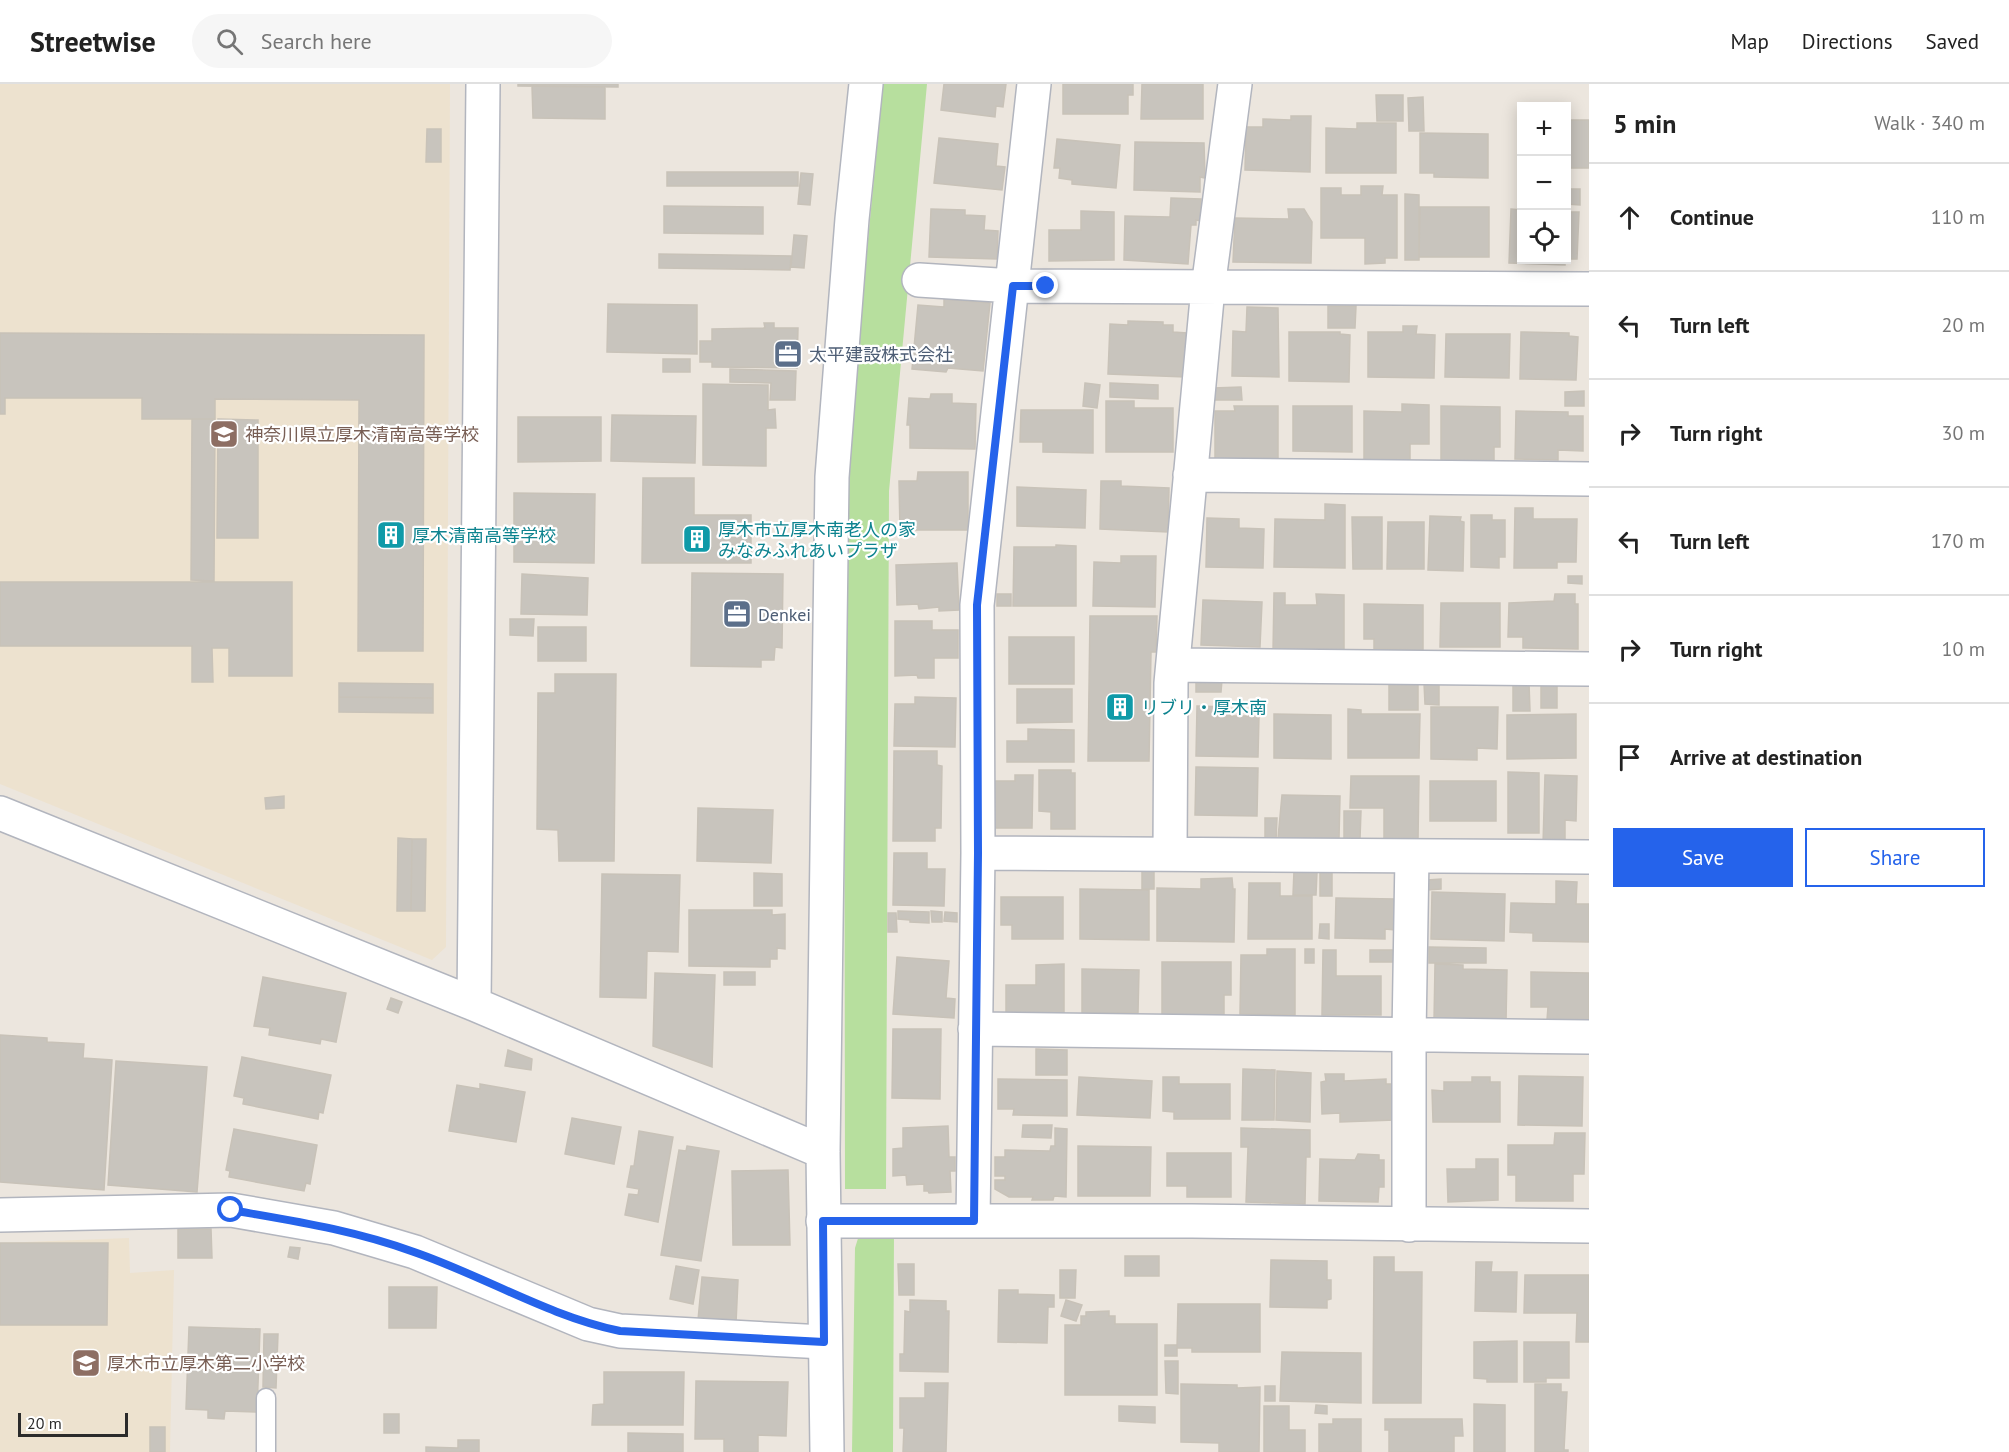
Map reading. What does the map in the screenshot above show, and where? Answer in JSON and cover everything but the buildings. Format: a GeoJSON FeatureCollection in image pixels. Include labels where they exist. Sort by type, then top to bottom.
{"type":"FeatureCollection","features":[{"type":"Feature","properties":{"kind":"street"},"geometry":{"type":"LineString","coordinates":[[474,1004],[483,84]]}},
{"type":"Feature","properties":{"kind":"street"},"geometry":{"type":"LineString","coordinates":[[827,1452],[823,1152],[832,477],[852,219],[866,84]]}},
{"type":"Feature","properties":{"kind":"street"},"geometry":{"type":"LineString","coordinates":[[974,1221],[978,853],[977,605],[1034,84]]}},
{"type":"Feature","properties":{"kind":"street"},"geometry":{"type":"LineString","coordinates":[[1170,853],[1171,682],[1208,288],[1235,84]]}},
{"type":"Feature","properties":{"kind":"street"},"geometry":{"type":"LineString","coordinates":[[919,280],[1013,286],[1589,289]]}},
{"type":"Feature","properties":{"kind":"street"},"geometry":{"type":"LineString","coordinates":[[1190,475],[1589,479]]}},
{"type":"Feature","properties":{"kind":"street"},"geometry":{"type":"LineString","coordinates":[[1173,665],[1589,669]]}},
{"type":"Feature","properties":{"kind":"street"},"geometry":{"type":"LineString","coordinates":[[0,813],[474,1004],[823,1152]]}},
{"type":"Feature","properties":{"kind":"street"},"geometry":{"type":"LineString","coordinates":[[978,853],[1589,857]]}},
{"type":"Feature","properties":{"kind":"street"},"geometry":{"type":"LineString","coordinates":[[1409,1225],[1412,856]]}},
{"type":"Feature","properties":{"kind":"street"},"geometry":{"type":"LineString","coordinates":[[975,1029],[1589,1037]]}},
{"type":"Feature","properties":{"kind":"street"},"geometry":{"type":"LineString","coordinates":[[0,1215],[231,1210],[334,1228],[415,1252],[588,1324],[620,1331],[824,1342]]}},
{"type":"Feature","properties":{"kind":"street"},"geometry":{"type":"LineString","coordinates":[[823,1221],[1191,1221],[1589,1226]]}},
{"type":"Feature","properties":{"kind":"lane"},"geometry":{"type":"LineString","coordinates":[[266,1398],[266,1452]]}},
{"type":"Feature","properties":{"kind":"shaded area","name":"神奈川県立厚木清南高等学校"},"geometry":{"type":"Polygon","coordinates":[[[0,84],[450,84],[446,947],[432,960],[0,784],[0,84]]]}},
{"type":"Feature","properties":{"kind":"shaded area","name":"厚木市立厚木第二小学校"},"geometry":{"type":"Polygon","coordinates":[[[129,1238],[130,1273],[174,1270],[170,1452],[0,1452],[0,1243],[129,1238]]]}},
{"type":"Feature","properties":{"kind":"green space"},"geometry":{"type":"Polygon","coordinates":[[[883,84],[927,84],[889,491],[886,1189],[845,1189],[844,490],[883,84]]]}},
{"type":"Feature","properties":{"kind":"green space"},"geometry":{"type":"Polygon","coordinates":[[[860,1232],[894,1234],[893,1452],[852,1452],[855,1248],[860,1232]]]}},
{"type":"Feature","properties":{"kind":"place","name":"太平建設株式会社"},"geometry":{"type":"Point","coordinates":[788,354]}},
{"type":"Feature","properties":{"kind":"place","name":"神奈川県立厚木清南高等学校"},"geometry":{"type":"Point","coordinates":[224,434]}},
{"type":"Feature","properties":{"kind":"place","name":"厚木清南高等学校"},"geometry":{"type":"Point","coordinates":[391,535]}},
{"type":"Feature","properties":{"kind":"place","name":"厚木市立厚木南老人の家 みなみふれあいプラザ"},"geometry":{"type":"Point","coordinates":[697,539]}},
{"type":"Feature","properties":{"kind":"place","name":"Denkei"},"geometry":{"type":"Point","coordinates":[737,614]}},
{"type":"Feature","properties":{"kind":"place","name":"リブリ・厚木南"},"geometry":{"type":"Point","coordinates":[1120,707]}},
{"type":"Feature","properties":{"kind":"place","name":"厚木市立厚木第二小学校"},"geometry":{"type":"Point","coordinates":[86,1363]}},
{"type":"Feature","properties":{"kind":"route"},"geometry":{"type":"LineString","coordinates":[[231,1210],[334,1228],[415,1252],[588,1324],[620,1331],[824,1342],[823,1221],[974,1221],[978,853],[977,605],[1013,286],[1046,286]]}}]}
